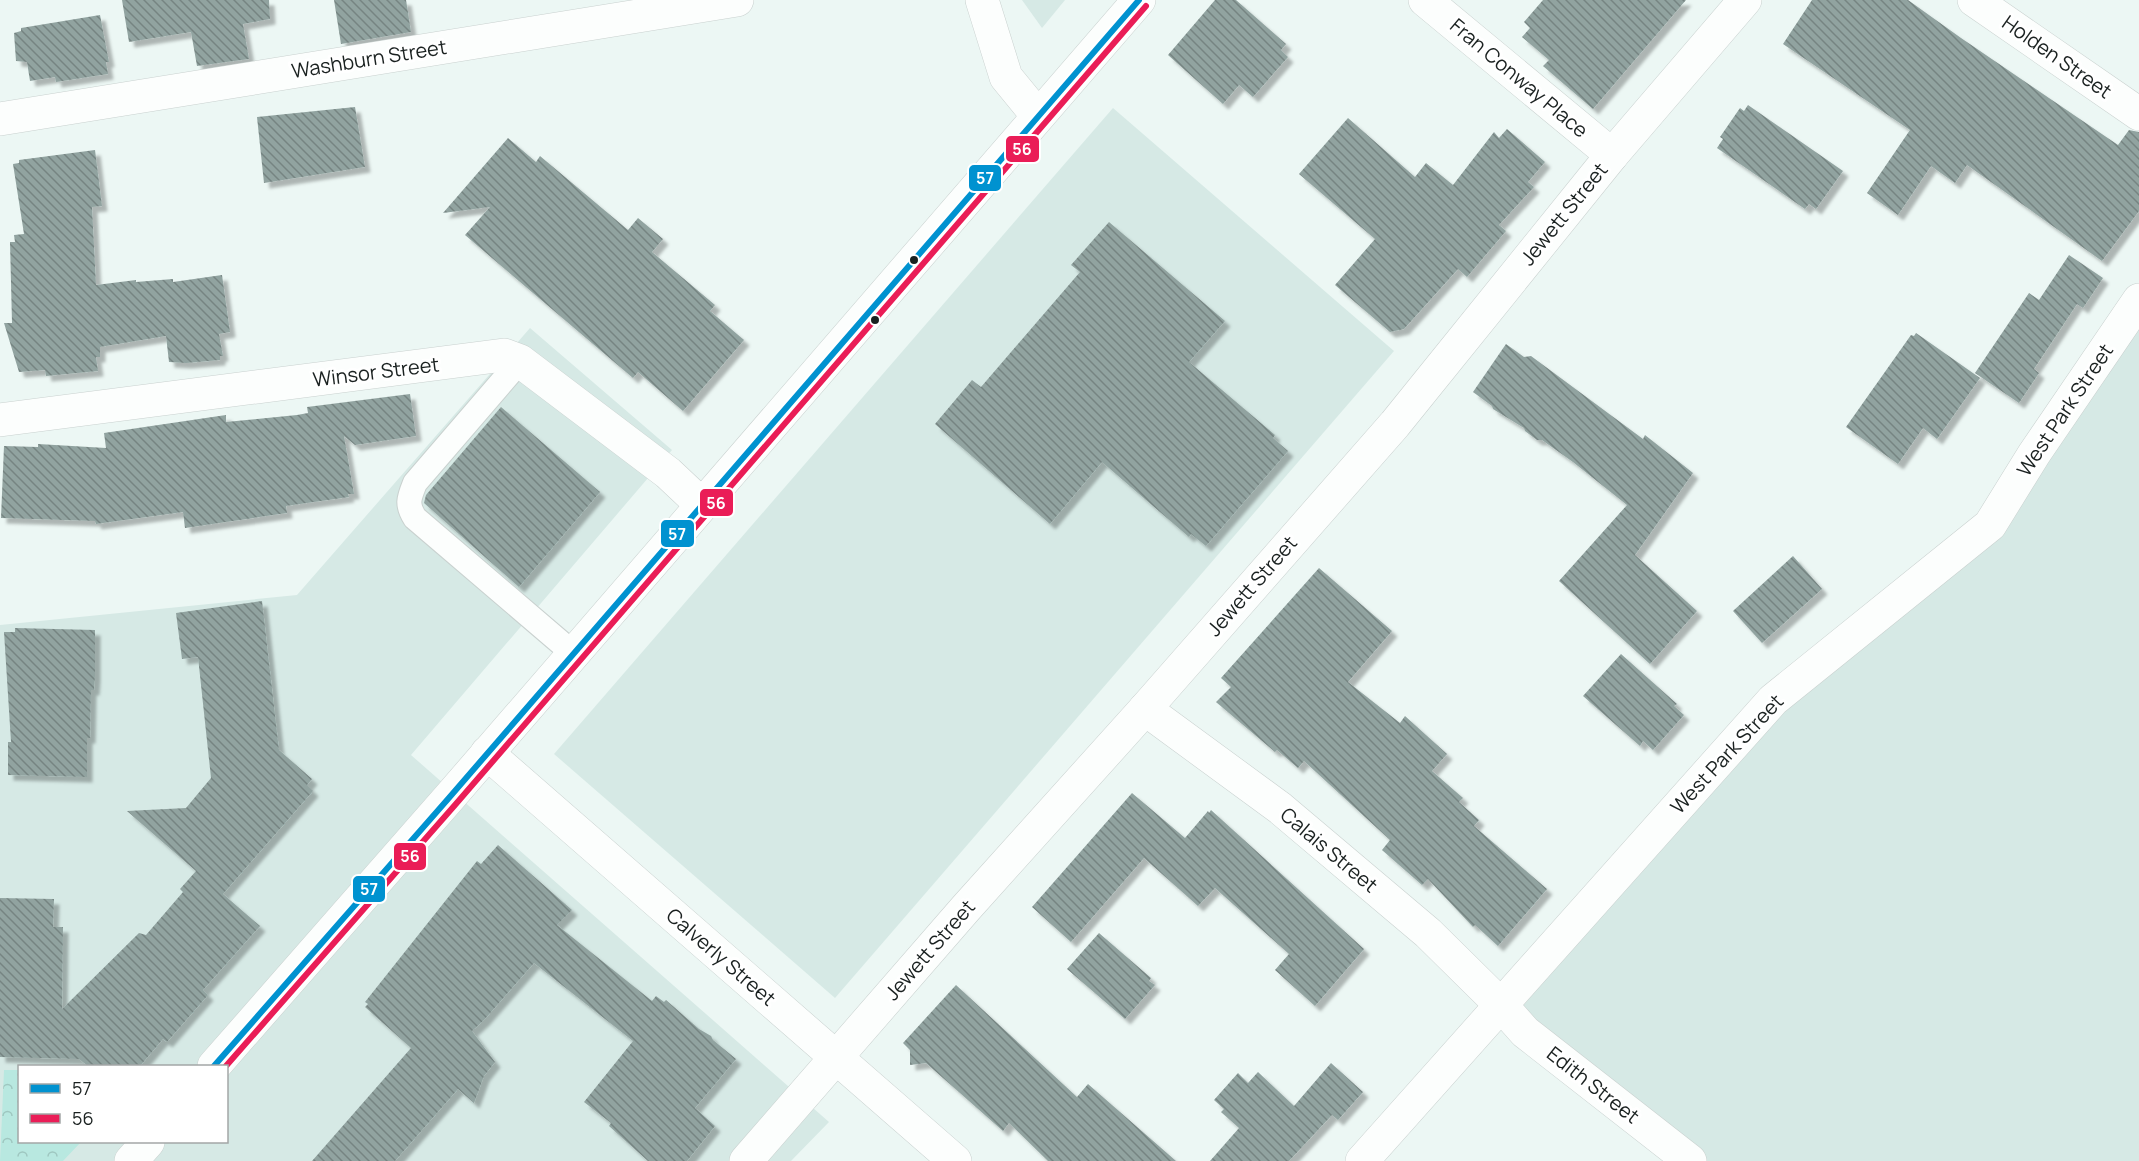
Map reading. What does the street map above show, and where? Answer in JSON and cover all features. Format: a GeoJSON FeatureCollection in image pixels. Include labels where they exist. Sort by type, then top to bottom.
{"type":"FeatureCollection","features":[{"type":"Feature","properties":{"kind":"street","name":"Washburn Street"},"geometry":{"type":"LineString","coordinates":[[0,118],[737,0]]}},
{"type":"Feature","properties":{"kind":"street"},"geometry":{"type":"LineString","coordinates":[[982,0],[1006,77],[1038,116]]}},
{"type":"Feature","properties":{"kind":"street"},"geometry":{"type":"LineString","coordinates":[[215,1065],[574,654],[1139,0]]}},
{"type":"Feature","properties":{"kind":"street","name":"Fran Conway Place"},"geometry":{"type":"LineString","coordinates":[[1425,0],[1612,155]]}},
{"type":"Feature","properties":{"kind":"street","name":"Jewett Street"},"geometry":{"type":"LineString","coordinates":[[746,1161],[966,908],[1145,709],[1395,424],[1612,155],[1745,0]]}},
{"type":"Feature","properties":{"kind":"street","name":"Holden Street"},"geometry":{"type":"LineString","coordinates":[[1974,0],[2139,114]]}},
{"type":"Feature","properties":{"kind":"street","name":"West Park Street"},"geometry":{"type":"LineString","coordinates":[[1362,1161],[1773,700],[1990,525],[2034,454],[2139,300]]}},
{"type":"Feature","properties":{"kind":"street","name":"Winsor Street"},"geometry":{"type":"LineString","coordinates":[[0,420],[504,355],[520,361],[668,473],[702,505]]}},
{"type":"Feature","properties":{"kind":"street","name":"Calais Street"},"geometry":{"type":"LineString","coordinates":[[1145,709],[1288,815],[1428,933],[1501,1005]]}},
{"type":"Feature","properties":{"kind":"street","name":"Calverly Street"},"geometry":{"type":"LineString","coordinates":[[487,753],[955,1161]]}},
{"type":"Feature","properties":{"kind":"street","name":"Edith Street"},"geometry":{"type":"LineString","coordinates":[[1501,1005],[1525,1032],[1690,1161]]}},
{"type":"Feature","properties":{"kind":"street"},"geometry":{"type":"LineString","coordinates":[[131,1161],[147,1143]]}},
{"type":"Feature","properties":{"kind":"lane"},"geometry":{"type":"LineString","coordinates":[[520,361],[415,483],[410,496],[409,508],[416,518],[574,654]]}},
{"type":"Feature","properties":{"kind":"shaded area"},"geometry":{"type":"Polygon","coordinates":[[[1022,0],[1065,0],[1042,28],[1022,0]]]}},
{"type":"Feature","properties":{"kind":"shaded area"},"geometry":{"type":"Polygon","coordinates":[[[1113,108],[1394,351],[835,998],[554,754],[1113,108]]]}},
{"type":"Feature","properties":{"kind":"shaded area"},"geometry":{"type":"Polygon","coordinates":[[[2139,311],[2139,1161],[1690,1161],[1576,1054],[1515,1001],[1749,731],[1972,541],[2139,311]]]}},
{"type":"Feature","properties":{"kind":"shaded area"},"geometry":{"type":"Polygon","coordinates":[[[530,328],[672,450],[411,755],[829,1122],[791,1161],[0,1161],[0,625],[297,595],[530,328]]]}},
{"type":"Feature","properties":{"kind":"green space"},"geometry":{"type":"Polygon","coordinates":[[[4,1070],[18,1070],[18,1143],[80,1143],[63,1161],[0,1161],[4,1070]]]}},
{"type":"Feature","properties":{"kind":"building"},"geometry":{"type":"Polygon","coordinates":[[[122,0],[269,0],[270,19],[243,24],[249,59],[197,66],[191,32],[129,42],[122,0]]]}},
{"type":"Feature","properties":{"kind":"building"},"geometry":{"type":"Polygon","coordinates":[[[334,0],[406,0],[411,32],[341,44],[334,0]]]}},
{"type":"Feature","properties":{"kind":"building"},"geometry":{"type":"Polygon","coordinates":[[[1215,0],[1236,0],[1286,44],[1281,50],[1288,57],[1253,97],[1239,85],[1223,104],[1168,55],[1215,0]]]}},
{"type":"Feature","properties":{"kind":"building"},"geometry":{"type":"Polygon","coordinates":[[[1543,0],[1686,0],[1593,109],[1543,66],[1549,60],[1522,37],[1530,28],[1524,22],[1543,0]]]}},
{"type":"Feature","properties":{"kind":"building"},"geometry":{"type":"Polygon","coordinates":[[[1812,0],[1908,0],[2118,145],[2129,130],[2139,132],[2139,211],[2102,261],[1967,165],[1955,183],[1931,166],[1898,215],[1867,193],[1910,130],[1783,44],[1812,0]]]}},
{"type":"Feature","properties":{"kind":"building"},"geometry":{"type":"Polygon","coordinates":[[[100,15],[109,62],[106,62],[108,74],[56,82],[55,77],[30,81],[27,62],[16,61],[14,33],[21,31],[21,28],[100,15]]]}},
{"type":"Feature","properties":{"kind":"building"},"geometry":{"type":"Polygon","coordinates":[[[1748,105],[1843,171],[1816,209],[1809,204],[1805,209],[1717,148],[1723,139],[1720,137],[1740,108],[1744,111],[1748,105]]]}},
{"type":"Feature","properties":{"kind":"building"},"geometry":{"type":"Polygon","coordinates":[[[355,107],[365,167],[264,183],[257,117],[355,107]]]}},
{"type":"Feature","properties":{"kind":"building"},"geometry":{"type":"Polygon","coordinates":[[[1348,118],[1415,177],[1426,163],[1453,185],[1494,132],[1499,138],[1507,129],[1545,162],[1528,182],[1534,187],[1499,225],[1506,231],[1467,277],[1458,269],[1404,329],[1390,332],[1335,285],[1375,239],[1299,174],[1348,118]]]}},
{"type":"Feature","properties":{"kind":"building"},"geometry":{"type":"Polygon","coordinates":[[[508,138],[536,162],[540,156],[628,230],[638,218],[663,239],[652,252],[715,305],[710,311],[744,340],[683,411],[638,372],[633,378],[465,235],[490,207],[443,213],[508,138]]]}},
{"type":"Feature","properties":{"kind":"building"},"geometry":{"type":"Polygon","coordinates":[[[95,150],[102,206],[92,207],[96,285],[136,280],[136,282],[173,279],[173,282],[222,275],[230,332],[219,334],[223,356],[220,356],[220,360],[169,362],[166,336],[100,347],[100,357],[96,357],[98,371],[46,376],[45,370],[19,372],[4,323],[12,323],[10,242],[15,242],[14,235],[24,234],[13,164],[19,163],[19,160],[95,150]]]}},
{"type":"Feature","properties":{"kind":"building"},"geometry":{"type":"Polygon","coordinates":[[[1109,222],[1225,321],[1189,362],[1275,435],[1273,438],[1288,451],[1206,546],[1191,534],[1189,537],[1102,462],[1050,524],[935,424],[972,380],[981,387],[1080,272],[1071,265],[1109,222]]]}},
{"type":"Feature","properties":{"kind":"building"},"geometry":{"type":"Polygon","coordinates":[[[2069,255],[2103,278],[2083,308],[2077,304],[2034,369],[2039,373],[2019,403],[1975,373],[2029,293],[2039,300],[2069,255]]]}},
{"type":"Feature","properties":{"kind":"building"},"geometry":{"type":"Polygon","coordinates":[[[1916,333],[1980,378],[1937,439],[1923,428],[1898,464],[1846,427],[1911,335],[1914,336],[1916,333]]]}},
{"type":"Feature","properties":{"kind":"building"},"geometry":{"type":"Polygon","coordinates":[[[1506,344],[1524,357],[1531,356],[1643,439],[1645,435],[1693,473],[1635,555],[1697,611],[1650,664],[1559,581],[1627,505],[1573,462],[1542,440],[1537,440],[1473,392],[1506,344]]]}},
{"type":"Feature","properties":{"kind":"building"},"geometry":{"type":"Polygon","coordinates":[[[410,394],[416,436],[355,445],[344,436],[354,494],[348,494],[349,497],[286,506],[287,513],[185,528],[183,512],[96,524],[95,521],[1,518],[4,446],[38,447],[38,444],[106,448],[104,433],[226,415],[226,422],[297,415],[308,413],[307,407],[410,394]]]}},
{"type":"Feature","properties":{"kind":"building"},"geometry":{"type":"Polygon","coordinates":[[[501,407],[600,492],[519,587],[424,503],[426,495],[501,407]]]}},
{"type":"Feature","properties":{"kind":"building"},"geometry":{"type":"Polygon","coordinates":[[[1793,556],[1822,589],[1762,643],[1733,611],[1793,556]]]}},
{"type":"Feature","properties":{"kind":"building"},"geometry":{"type":"Polygon","coordinates":[[[1319,568],[1392,631],[1348,682],[1400,723],[1405,716],[1447,754],[1432,771],[1463,798],[1459,802],[1479,820],[1474,826],[1547,889],[1498,946],[1475,925],[1473,927],[1428,879],[1422,885],[1382,850],[1390,840],[1304,761],[1298,768],[1277,750],[1275,752],[1216,702],[1231,687],[1221,678],[1319,568]]]}},
{"type":"Feature","properties":{"kind":"building"},"geometry":{"type":"Polygon","coordinates":[[[262,601],[279,750],[312,779],[307,785],[313,791],[223,894],[260,926],[203,990],[208,995],[167,1042],[163,1039],[141,1065],[87,1065],[79,1059],[0,1057],[0,898],[54,899],[53,927],[63,927],[62,1009],[139,933],[146,935],[183,892],[180,889],[196,871],[127,811],[186,808],[211,778],[198,657],[182,659],[176,613],[262,601]]]}},
{"type":"Feature","properties":{"kind":"building"},"geometry":{"type":"Polygon","coordinates":[[[15,628],[95,630],[95,676],[94,690],[91,690],[90,738],[87,738],[87,777],[8,775],[8,742],[11,742],[4,632],[15,632],[15,628]]]}},
{"type":"Feature","properties":{"kind":"building"},"geometry":{"type":"Polygon","coordinates":[[[1621,654],[1677,704],[1674,706],[1684,715],[1653,750],[1643,741],[1640,746],[1583,696],[1621,654]]]}},
{"type":"Feature","properties":{"kind":"building"},"geometry":{"type":"Polygon","coordinates":[[[1132,793],[1185,838],[1211,810],[1364,949],[1315,1006],[1275,970],[1289,954],[1215,888],[1198,906],[1144,858],[1071,942],[1032,907],[1132,793]]]}},
{"type":"Feature","properties":{"kind":"building"},"geometry":{"type":"Polygon","coordinates":[[[498,845],[572,910],[557,925],[652,1001],[656,996],[664,1002],[666,1000],[736,1059],[695,1108],[715,1126],[687,1161],[648,1161],[609,1126],[611,1123],[584,1102],[633,1041],[534,963],[472,1031],[495,1062],[484,1076],[474,1103],[458,1089],[395,1161],[312,1161],[411,1048],[365,1007],[368,1004],[365,1002],[477,861],[481,864],[498,845]]]}},
{"type":"Feature","properties":{"kind":"building"},"geometry":{"type":"Polygon","coordinates":[[[1099,933],[1151,978],[1149,981],[1155,985],[1125,1019],[1067,969],[1099,933]]]}},
{"type":"Feature","properties":{"kind":"building"},"geometry":{"type":"Polygon","coordinates":[[[956,985],[1077,1097],[1088,1084],[1176,1161],[1048,1161],[1009,1123],[1003,1131],[926,1063],[910,1065],[910,1050],[903,1043],[956,985]]]}},
{"type":"Feature","properties":{"kind":"building"},"geometry":{"type":"Polygon","coordinates":[[[1331,1063],[1363,1092],[1338,1120],[1332,1115],[1289,1161],[1210,1161],[1239,1128],[1221,1112],[1224,1109],[1214,1100],[1238,1073],[1248,1083],[1258,1072],[1294,1106],[1331,1063]]]}},
{"type":"Feature","properties":{"kind":"transit line","name":"57"},"geometry":{"type":"LineString","coordinates":[[215,1065],[1139,0]]}},
{"type":"Feature","properties":{"kind":"transit line","name":"56"},"geometry":{"type":"LineString","coordinates":[[227,1065],[455,805],[1146,6]]}}]}
